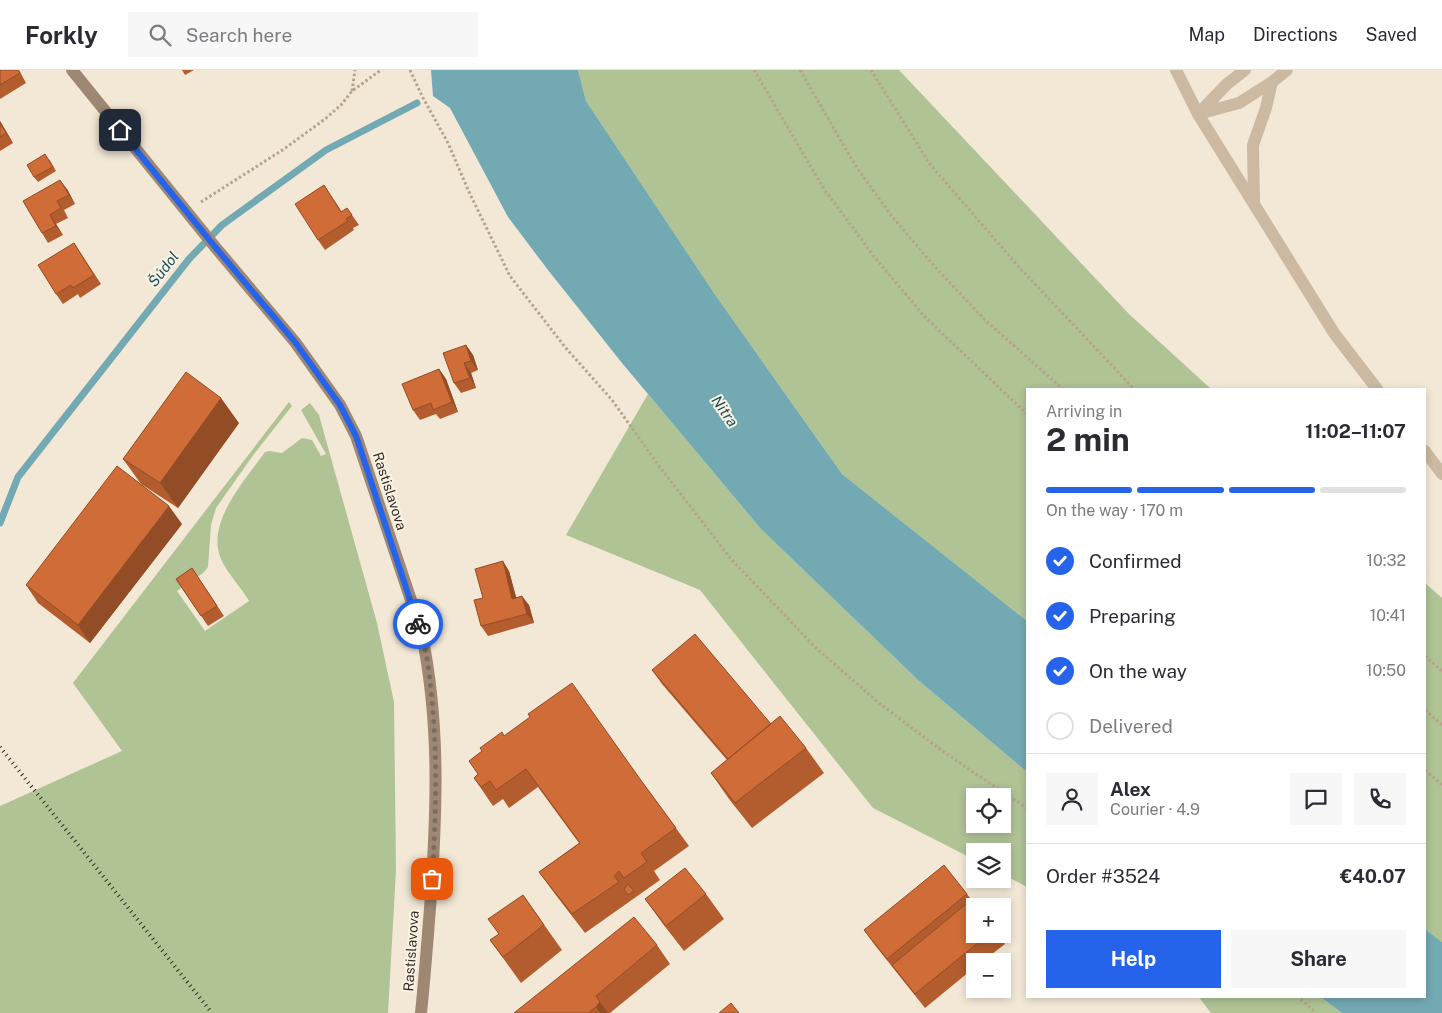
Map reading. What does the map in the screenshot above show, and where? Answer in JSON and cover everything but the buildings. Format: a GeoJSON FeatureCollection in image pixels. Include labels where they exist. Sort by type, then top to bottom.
{"type":"FeatureCollection","features":[{"type":"Feature","properties":{"kind":"street","name":"Rastislavova"},"geometry":{"type":"LineString","coordinates":[[72,70],[295,342],[340,405],[356,436],[421,630],[433,707],[436,766],[433,862],[421,1013]]}},
{"type":"Feature","properties":{"kind":"street"},"geometry":{"type":"LineString","coordinates":[[1176,70],[1198,114],[1334,333],[1376,388]]}},
{"type":"Feature","properties":{"kind":"street"},"geometry":{"type":"LineString","coordinates":[[1198,114],[1227,84],[1245,70]]}},
{"type":"Feature","properties":{"kind":"street"},"geometry":{"type":"LineString","coordinates":[[1198,114],[1239,103],[1272,82],[1286,70]]}},
{"type":"Feature","properties":{"kind":"street"},"geometry":{"type":"LineString","coordinates":[[1254,203],[1253,145],[1266,108],[1272,82]]}},
{"type":"Feature","properties":{"kind":"street"},"geometry":{"type":"LineString","coordinates":[[1426,452],[1442,474]]}},
{"type":"Feature","properties":{"kind":"path"},"geometry":{"type":"LineString","coordinates":[[352,91],[355,70]]}},
{"type":"Feature","properties":{"kind":"path"},"geometry":{"type":"LineString","coordinates":[[187,211],[291,144],[341,105],[352,91],[381,70]]}},
{"type":"Feature","properties":{"kind":"path"},"geometry":{"type":"LineString","coordinates":[[410,70],[448,143],[469,192],[510,276],[565,347],[612,400],[659,466],[731,559],[816,648],[879,703],[945,753],[1026,808]]}},
{"type":"Feature","properties":{"kind":"path"},"geometry":{"type":"LineString","coordinates":[[754,70],[824,189],[876,259],[925,317],[1026,413]]}},
{"type":"Feature","properties":{"kind":"path"},"geometry":{"type":"LineString","coordinates":[[800,70],[855,165],[890,214],[934,267],[985,320],[1062,388]]}},
{"type":"Feature","properties":{"kind":"path"},"geometry":{"type":"LineString","coordinates":[[871,70],[929,163],[1017,265],[1133,388]]}},
{"type":"Feature","properties":{"kind":"path"},"geometry":{"type":"LineString","coordinates":[[1426,657],[1442,671]]}},
{"type":"Feature","properties":{"kind":"path"},"geometry":{"type":"LineString","coordinates":[[1426,711],[1442,725]]}},
{"type":"Feature","properties":{"kind":"path"},"geometry":{"type":"LineString","coordinates":[[1426,771],[1442,785]]}},
{"type":"Feature","properties":{"kind":"path"},"geometry":{"type":"LineString","coordinates":[[1299,998],[1316,1013]]}},
{"type":"Feature","properties":{"kind":"green space"},"geometry":{"type":"Polygon","coordinates":[[[578,70],[899,70],[1129,314],[1210,388],[1026,388],[1026,620],[842,474],[714,293],[586,101],[578,70]]]}},
{"type":"Feature","properties":{"kind":"green space"},"geometry":{"type":"Polygon","coordinates":[[[648,394],[761,529],[918,680],[1026,771],[1026,886],[1011,878],[1011,843],[966,843],[966,855],[873,808],[700,590],[566,535],[648,394]]]}},
{"type":"Feature","properties":{"kind":"green space"},"geometry":{"type":"Polygon","coordinates":[[[289,402],[292,406],[254,454],[216,508],[211,525],[208,567],[203,573],[177,591],[205,631],[249,601],[221,559],[218,531],[230,502],[265,452],[282,453],[302,438],[312,440],[321,456],[326,454],[301,410],[310,403],[319,415],[377,623],[394,702],[396,870],[388,1013],[0,1013],[0,806],[122,751],[73,683],[289,402]]]}},
{"type":"Feature","properties":{"kind":"green space"},"geometry":{"type":"Polygon","coordinates":[[[1426,584],[1442,598],[1442,942],[1426,930],[1426,584]]]}},
{"type":"Feature","properties":{"kind":"green space"},"geometry":{"type":"Polygon","coordinates":[[[1200,998],[1322,998],[1342,1013],[1211,1013],[1200,998]]]}},
{"type":"Feature","properties":{"kind":"water","name":"Nitra"},"geometry":{"type":"Polygon","coordinates":[[[431,70],[578,70],[586,101],[714,293],[842,474],[1026,620],[1026,771],[918,680],[761,529],[622,363],[548,270],[508,217],[450,108],[433,96],[431,70]]]}},
{"type":"Feature","properties":{"kind":"water"},"geometry":{"type":"Polygon","coordinates":[[[1426,930],[1442,942],[1442,1013],[1342,1013],[1322,998],[1426,998],[1426,930]]]}},
{"type":"Feature","properties":{"kind":"waterway","name":"Šúdol"},"geometry":{"type":"LineString","coordinates":[[0,523],[18,477],[189,259],[222,225],[326,150],[417,103]]}},
{"type":"Feature","properties":{"kind":"railway"},"geometry":{"type":"LineString","coordinates":[[0,747],[212,1013]]}},
{"type":"Feature","properties":{"kind":"way so far"},"geometry":{"type":"LineString","coordinates":[[418,624],[426,655],[435,734],[436,766],[432,879]]}},
{"type":"Feature","properties":{"kind":"route"},"geometry":{"type":"LineString","coordinates":[[120,130],[295,342],[340,405],[356,436],[418,624]]}}]}
